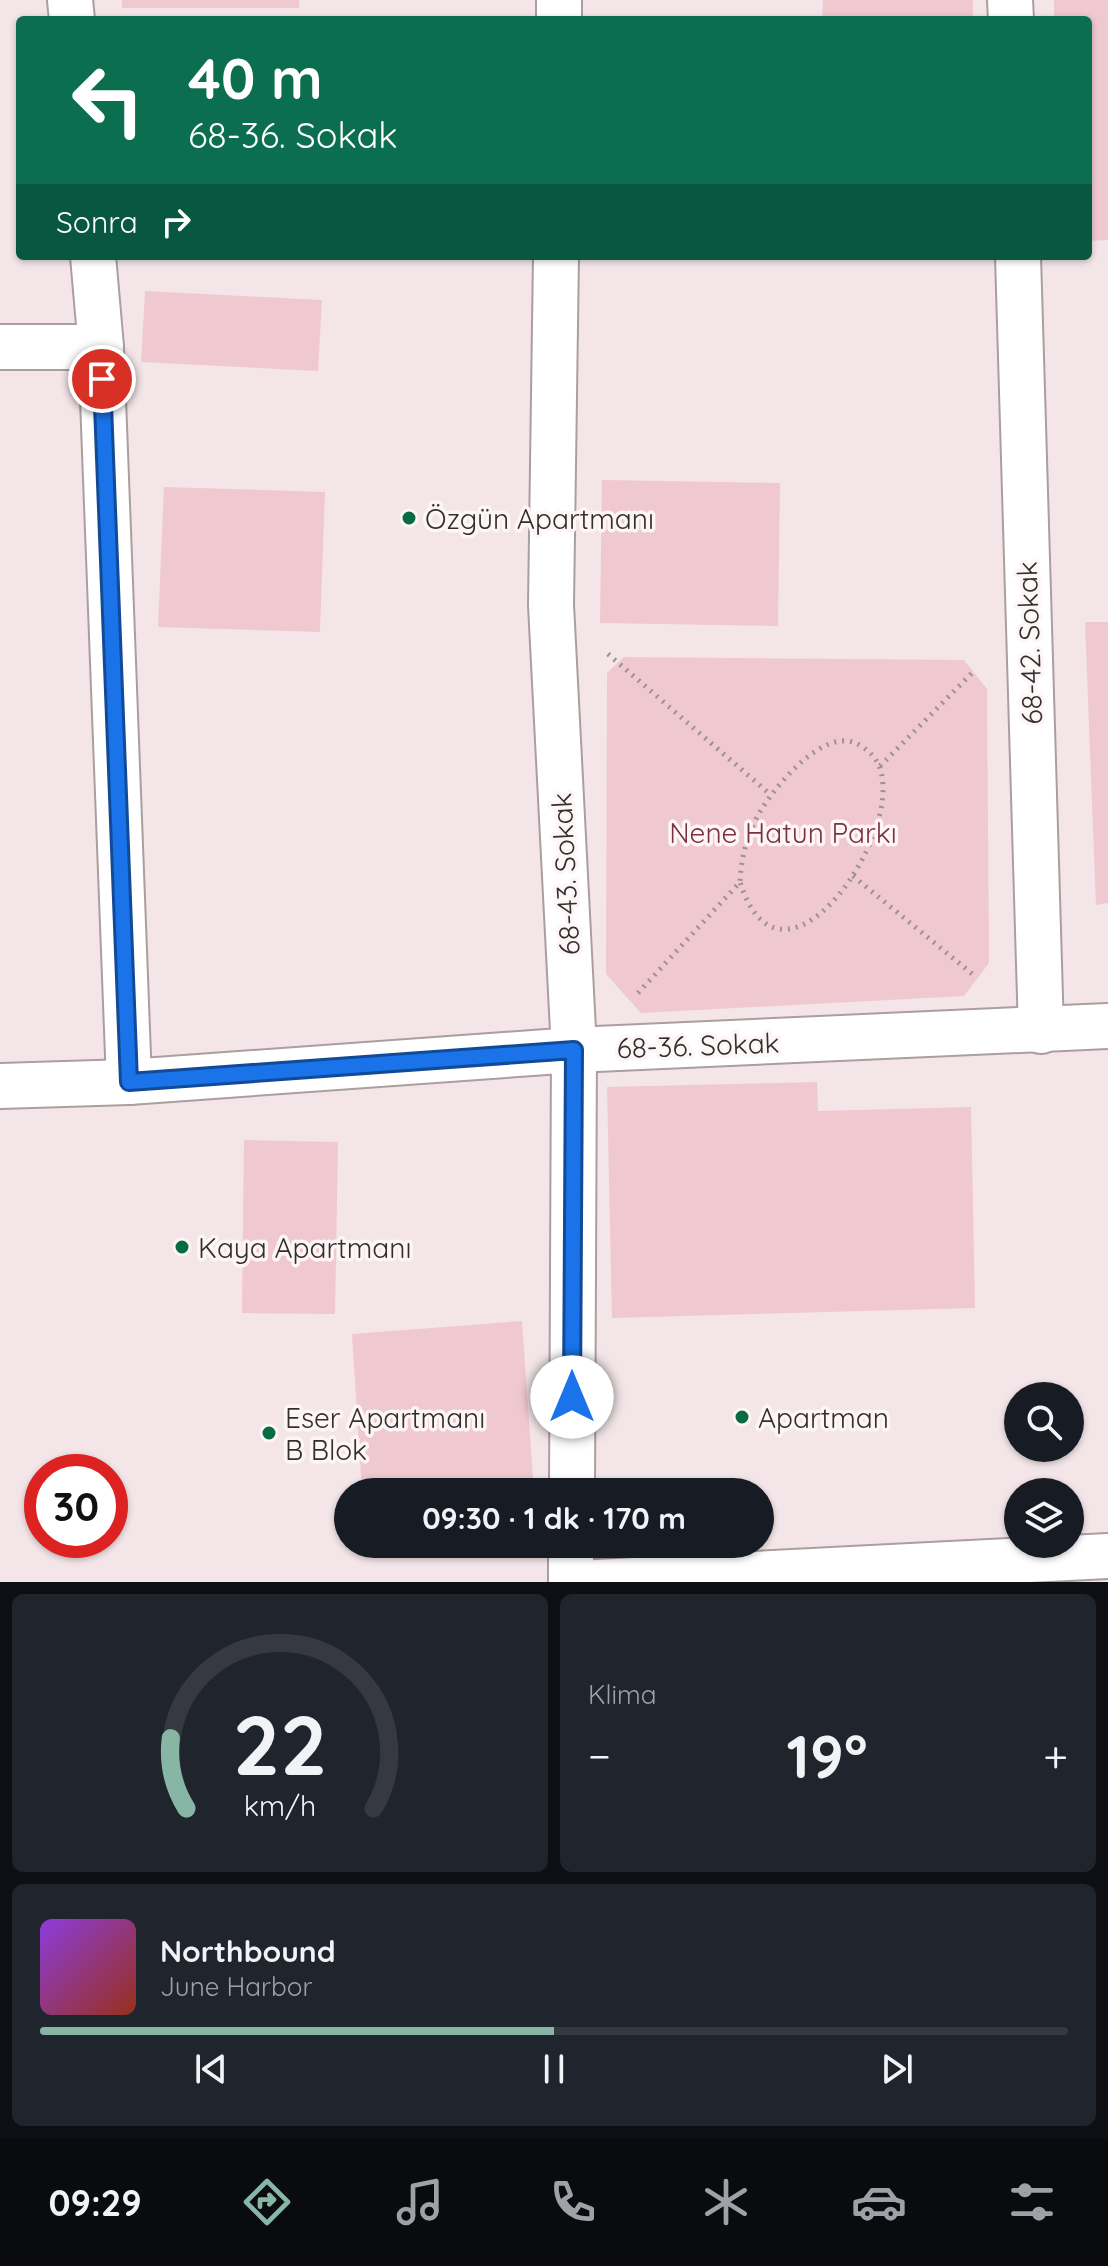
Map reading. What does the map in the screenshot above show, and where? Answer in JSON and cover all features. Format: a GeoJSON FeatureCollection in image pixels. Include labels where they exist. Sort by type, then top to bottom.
{"type":"FeatureCollection","features":[{"type":"Feature","properties":{"kind":"street"},"geometry":{"type":"LineString","coordinates":[[93,260],[101,347],[129,1082]]}},
{"type":"Feature","properties":{"kind":"street","name":"68-43. Sokak"},"geometry":{"type":"LineString","coordinates":[[556,260],[551,605],[574,1050],[572,1478]]}},
{"type":"Feature","properties":{"kind":"street","name":"68-42. Sokak"},"geometry":{"type":"LineString","coordinates":[[1018,260],[1041,1031]]}},
{"type":"Feature","properties":{"kind":"street"},"geometry":{"type":"LineString","coordinates":[[0,347],[101,347]]}},
{"type":"Feature","properties":{"kind":"street","name":"68-36. Sokak"},"geometry":{"type":"LineString","coordinates":[[0,1086],[129,1082],[574,1050],[1108,1026]]}},
{"type":"Feature","properties":{"kind":"street"},"geometry":{"type":"LineString","coordinates":[[596,1582],[1108,1556]]}},
{"type":"Feature","properties":{"kind":"street"},"geometry":{"type":"LineString","coordinates":[[571,1558],[571,1582]]}},
{"type":"Feature","properties":{"kind":"path"},"geometry":{"type":"LineString","coordinates":[[551,605],[771,795]]}},
{"type":"Feature","properties":{"kind":"path"},"geometry":{"type":"LineString","coordinates":[[880,766],[1028,616]]}},
{"type":"Feature","properties":{"kind":"path"},"geometry":{"type":"LineString","coordinates":[[574,1050],[649,983],[740,882],[751,832],[771,795],[815,751],[841,740],[852,739],[872,753],[880,766],[883,786],[879,824],[835,904],[812,920],[792,928],[771,926],[758,918],[745,898],[740,882]]}},
{"type":"Feature","properties":{"kind":"path"},"geometry":{"type":"LineString","coordinates":[[853,876],[1041,1031]]}},
{"type":"Feature","properties":{"kind":"green space"},"geometry":{"type":"Polygon","coordinates":[[[122,0],[299,0],[299,8],[122,8],[122,0]]]}},
{"type":"Feature","properties":{"kind":"green space"},"geometry":{"type":"Polygon","coordinates":[[[823,0],[973,0],[973,16],[822,16],[823,0]]]}},
{"type":"Feature","properties":{"kind":"green space"},"geometry":{"type":"Polygon","coordinates":[[[1054,0],[1108,0],[1108,240],[1092,241],[1092,16],[1054,16],[1054,0]]]}},
{"type":"Feature","properties":{"kind":"green space"},"geometry":{"type":"Polygon","coordinates":[[[145,291],[322,300],[318,371],[141,362],[145,291]]]}},
{"type":"Feature","properties":{"kind":"green space"},"geometry":{"type":"Polygon","coordinates":[[[602,480],[780,483],[778,626],[600,623],[602,480]]]}},
{"type":"Feature","properties":{"kind":"green space"},"geometry":{"type":"Polygon","coordinates":[[[164,487],[325,492],[320,632],[158,627],[164,487]]]}},
{"type":"Feature","properties":{"kind":"green space"},"geometry":{"type":"Polygon","coordinates":[[[1085,622],[1108,622],[1108,903],[1096,905],[1085,622]]]}},
{"type":"Feature","properties":{"kind":"green space","name":"Nene Hatun Parkı"},"geometry":{"type":"Polygon","coordinates":[[[624,657],[964,660],[987,689],[989,963],[964,996],[641,1013],[606,974],[607,673],[624,657]]]}},
{"type":"Feature","properties":{"kind":"green space"},"geometry":{"type":"Polygon","coordinates":[[[817,1082],[818,1111],[971,1107],[975,1308],[612,1318],[607,1087],[817,1082]]]}},
{"type":"Feature","properties":{"kind":"green space"},"geometry":{"type":"Polygon","coordinates":[[[244,1140],[338,1142],[335,1314],[242,1313],[244,1140]]]}},
{"type":"Feature","properties":{"kind":"green space"},"geometry":{"type":"Polygon","coordinates":[[[522,1321],[533,1478],[361,1478],[352,1334],[522,1321]]]}},
{"type":"Feature","properties":{"kind":"place","name":"Özgün Apartmanı"},"geometry":{"type":"Point","coordinates":[409,518]}},
{"type":"Feature","properties":{"kind":"place","name":"Kaya Apartmanı"},"geometry":{"type":"Point","coordinates":[182,1247]}},
{"type":"Feature","properties":{"kind":"place","name":"Apartman"},"geometry":{"type":"Point","coordinates":[742,1417]}},
{"type":"Feature","properties":{"kind":"place","name":"Eser Apartmanı B Blok"},"geometry":{"type":"Point","coordinates":[269,1433]}},
{"type":"Feature","properties":{"kind":"route"},"geometry":{"type":"LineString","coordinates":[[102,379],[129,1082],[574,1050],[572,1397]]}}]}
